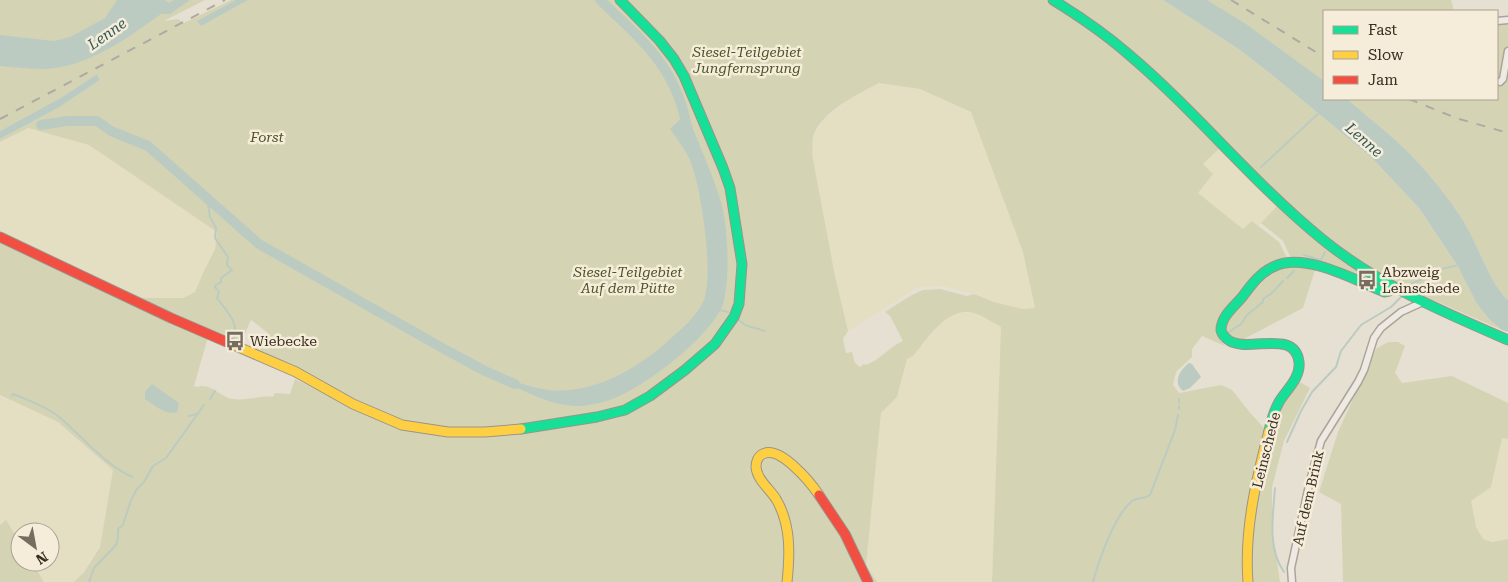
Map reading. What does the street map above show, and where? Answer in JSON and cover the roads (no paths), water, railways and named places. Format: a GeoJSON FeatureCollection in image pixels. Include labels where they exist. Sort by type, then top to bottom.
{"type":"FeatureCollection","features":[{"type":"Feature","properties":{"kind":"main road"},"geometry":{"type":"LineString","coordinates":[[0,237],[171,318],[296,372],[353,404],[402,425],[448,432],[502,431],[537,428],[625,410],[650,396],[685,370],[700,358],[726,330],[739,304],[742,264],[730,188],[724,168],[684,76],[659,40],[620,0]]}},
{"type":"Feature","properties":{"kind":"main road"},"geometry":{"type":"LineString","coordinates":[[1053,0],[1103,32],[1135,59],[1284,206],[1348,259],[1406,294],[1508,340]]}},
{"type":"Feature","properties":{"kind":"main road","name":"Leinschede"},"geometry":{"type":"LineString","coordinates":[[1248,582],[1246,561],[1250,517],[1265,446],[1275,411],[1295,380],[1300,363],[1295,351],[1287,345],[1275,343],[1235,344],[1230,342],[1222,334],[1221,324],[1231,309],[1258,279],[1269,269],[1282,263],[1310,264],[1384,292],[1389,291],[1392,286]]}},
{"type":"Feature","properties":{"kind":"main road"},"geometry":{"type":"LineString","coordinates":[[787,582],[789,547],[785,520],[777,500],[759,476],[756,468],[758,459],[768,453],[775,453],[786,460],[822,496],[852,547],[868,582]]}},
{"type":"Feature","properties":{"kind":"street"},"geometry":{"type":"LineString","coordinates":[[1500,82],[1503,79],[1508,51]]}},
{"type":"Feature","properties":{"kind":"street","name":"Auf dem Brink"},"geometry":{"type":"LineString","coordinates":[[1292,582],[1291,568],[1310,481],[1321,441],[1358,382],[1364,370],[1374,338],[1382,328],[1401,312],[1423,302]]}},
{"type":"Feature","properties":{"kind":"water","name":"Lenne"},"geometry":{"type":"Polygon","coordinates":[[[117,0],[165,0],[169,3],[174,0],[190,0],[170,14],[161,14],[120,42],[75,64],[43,69],[0,66],[0,35],[54,41],[70,37],[105,18],[117,0]]]}},
{"type":"Feature","properties":{"kind":"water"},"geometry":{"type":"Polygon","coordinates":[[[236,0],[248,0],[201,26],[197,21],[236,0]]]}},
{"type":"Feature","properties":{"kind":"water","name":"Lenne"},"geometry":{"type":"Polygon","coordinates":[[[1163,0],[1207,0],[1246,24],[1323,80],[1323,100],[1348,100],[1405,149],[1420,164],[1450,201],[1467,227],[1489,273],[1501,293],[1508,300],[1508,332],[1502,330],[1489,319],[1477,304],[1457,265],[1419,208],[1372,158],[1240,50],[1163,0]]]}},
{"type":"Feature","properties":{"kind":"water"},"geometry":{"type":"Polygon","coordinates":[[[97,74],[100,80],[58,108],[0,139],[0,131],[62,97],[97,74]]]}},
{"type":"Feature","properties":{"kind":"water"},"geometry":{"type":"Polygon","coordinates":[[[687,113],[721,202],[725,224],[727,278],[724,301],[718,314],[708,328],[678,357],[628,392],[607,401],[582,406],[558,404],[530,394],[503,380],[505,378],[531,387],[548,390],[565,390],[597,384],[628,370],[656,351],[687,323],[700,308],[706,290],[708,273],[702,210],[690,160],[670,129],[687,113]]]}},
{"type":"Feature","properties":{"kind":"water"},"geometry":{"type":"Polygon","coordinates":[[[1189,363],[1192,364],[1201,377],[1190,388],[1183,391],[1178,384],[1178,376],[1189,363]]]}},
{"type":"Feature","properties":{"kind":"water"},"geometry":{"type":"Polygon","coordinates":[[[152,384],[179,403],[177,412],[169,413],[164,411],[145,399],[145,392],[152,384]]]}},
{"type":"Feature","properties":{"kind":"waterway"},"geometry":{"type":"LineString","coordinates":[[600,0],[630,28],[666,71],[675,87],[687,127]]}},
{"type":"Feature","properties":{"kind":"waterway"},"geometry":{"type":"LineString","coordinates":[[1261,167],[1320,112]]}},
{"type":"Feature","properties":{"kind":"waterway"},"geometry":{"type":"LineString","coordinates":[[41,125],[67,121],[97,121],[111,131],[148,146],[259,244],[446,350],[485,371],[515,384]]}},
{"type":"Feature","properties":{"kind":"waterway","name":"Wiebecke"},"geometry":{"type":"LineString","coordinates":[[212,202],[208,204],[210,217],[216,228],[215,238],[228,257],[227,265],[232,270],[221,278],[221,282],[215,287],[219,292],[217,298],[235,327],[234,338]]}},
{"type":"Feature","properties":{"kind":"waterway"},"geometry":{"type":"LineString","coordinates":[[1304,255],[1321,260],[1325,252]]}},
{"type":"Feature","properties":{"kind":"waterway"},"geometry":{"type":"LineString","coordinates":[[1408,289],[1413,283],[1428,277],[1437,270],[1459,265]]}},
{"type":"Feature","properties":{"kind":"waterway"},"geometry":{"type":"LineString","coordinates":[[1287,278],[1294,271]]}},
{"type":"Feature","properties":{"kind":"waterway"},"geometry":{"type":"LineString","coordinates":[[1229,332],[1241,324],[1247,315],[1263,302],[1263,299],[1272,293],[1283,281]]}},
{"type":"Feature","properties":{"kind":"waterway"},"geometry":{"type":"LineString","coordinates":[[1287,442],[1312,392],[1336,367],[1341,351],[1361,325],[1391,307],[1403,295]]}},
{"type":"Feature","properties":{"kind":"waterway"},"geometry":{"type":"LineString","coordinates":[[720,310],[728,312]]}},
{"type":"Feature","properties":{"kind":"waterway"},"geometry":{"type":"LineString","coordinates":[[738,319],[745,325],[765,331]]}},
{"type":"Feature","properties":{"kind":"waterway","name":"Wiebecke"},"geometry":{"type":"LineString","coordinates":[[210,399],[215,391]]}},
{"type":"Feature","properties":{"kind":"waterway"},"geometry":{"type":"LineString","coordinates":[[12,396],[13,394],[53,412],[112,465],[132,477]]}},
{"type":"Feature","properties":{"kind":"waterway","name":"Wiebecke"},"geometry":{"type":"LineString","coordinates":[[89,582],[94,568],[116,545],[118,529],[123,525],[131,500],[137,489],[144,482],[153,466],[166,458],[204,405]]}},
{"type":"Feature","properties":{"kind":"waterway","name":"Wiebecke"},"geometry":{"type":"LineString","coordinates":[[189,416],[197,414]]}},
{"type":"Feature","properties":{"kind":"waterway"},"geometry":{"type":"LineString","coordinates":[[1093,582],[1103,551],[1119,517],[1132,501],[1150,495],[1175,430],[1178,415]]}},
{"type":"Feature","properties":{"kind":"waterway"},"geometry":{"type":"LineString","coordinates":[[1275,488],[1272,521],[1273,542],[1275,553],[1284,572]]}},
{"type":"Feature","properties":{"kind":"railway"},"geometry":{"type":"LineString","coordinates":[[0,119],[225,0]]}},
{"type":"Feature","properties":{"kind":"railway"},"geometry":{"type":"LineString","coordinates":[[1231,0],[1323,56]]}},
{"type":"Feature","properties":{"kind":"railway"},"geometry":{"type":"LineString","coordinates":[[1411,100],[1456,118],[1508,133]]}},
{"type":"Feature","properties":{"kind":"place","name":"Abzweig Leinschede"},"geometry":{"type":"Point","coordinates":[1367,280]}},
{"type":"Feature","properties":{"kind":"place","name":"Wiebecke"},"geometry":{"type":"Point","coordinates":[235,341]}},
{"type":"Feature","properties":{"kind":"park label","name":"Siesel-Teilgebiet Jungfernsprung"},"geometry":{"type":"Point","coordinates":[747,60]}},
{"type":"Feature","properties":{"kind":"park label","name":"Forst"},"geometry":{"type":"Point","coordinates":[267,137]}},
{"type":"Feature","properties":{"kind":"park label","name":"Siesel-Teilgebiet Auf dem Pütte"},"geometry":{"type":"Point","coordinates":[628,280]}}]}
